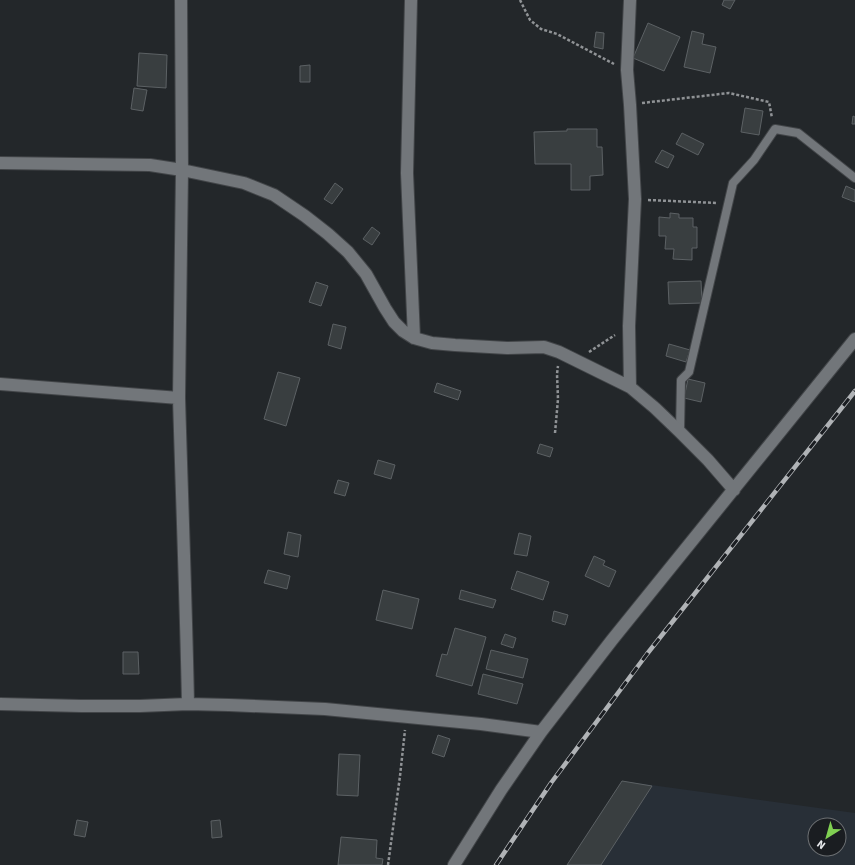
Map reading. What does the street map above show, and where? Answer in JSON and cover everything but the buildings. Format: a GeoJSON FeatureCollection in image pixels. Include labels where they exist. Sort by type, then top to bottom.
{"type":"FeatureCollection","features":[{"type":"Feature","properties":{"kind":"street"},"geometry":{"type":"LineString","coordinates":[[181,0],[182,170],[179,398],[188,704]]}},
{"type":"Feature","properties":{"kind":"street"},"geometry":{"type":"LineString","coordinates":[[411,0],[407,173],[414,338]]}},
{"type":"Feature","properties":{"kind":"street"},"geometry":{"type":"LineString","coordinates":[[630,0],[627,70],[635,199],[629,326],[630,387]]}},
{"type":"Feature","properties":{"kind":"street"},"geometry":{"type":"LineString","coordinates":[[0,163],[150,165],[244,183],[274,195],[305,216],[348,252],[366,274],[394,322],[403,331],[414,338],[432,343],[507,348],[544,347],[559,352],[630,387],[680,432],[708,460],[734,490]]}},
{"type":"Feature","properties":{"kind":"street"},"geometry":{"type":"LineString","coordinates":[[454,865],[501,790],[541,732],[612,640],[855,339]]}},
{"type":"Feature","properties":{"kind":"street"},"geometry":{"type":"LineString","coordinates":[[0,384],[179,398]]}},
{"type":"Feature","properties":{"kind":"street"},"geometry":{"type":"LineString","coordinates":[[0,704],[140,706],[188,704],[325,709],[481,724],[541,732]]}},
{"type":"Feature","properties":{"kind":"lane"},"geometry":{"type":"LineString","coordinates":[[680,432],[681,380],[689,372],[733,183],[754,160],[774,129],[798,133],[855,178]]}},
{"type":"Feature","properties":{"kind":"path"},"geometry":{"type":"LineString","coordinates":[[520,0],[530,20],[541,29],[557,34],[627,70]]}},
{"type":"Feature","properties":{"kind":"path"},"geometry":{"type":"LineString","coordinates":[[630,105],[729,93],[769,102],[774,129]]}},
{"type":"Feature","properties":{"kind":"path"},"geometry":{"type":"LineString","coordinates":[[635,199],[728,204]]}},
{"type":"Feature","properties":{"kind":"path"},"geometry":{"type":"LineString","coordinates":[[575,360],[629,326]]}},
{"type":"Feature","properties":{"kind":"path"},"geometry":{"type":"LineString","coordinates":[[555,433],[558,399],[557,374],[559,352]]}},
{"type":"Feature","properties":{"kind":"path"},"geometry":{"type":"LineString","coordinates":[[388,865],[406,717]]}},
{"type":"Feature","properties":{"kind":"shaded area"},"geometry":{"type":"Polygon","coordinates":[[[622,781],[855,813],[855,865],[567,865],[622,781]]]}},
{"type":"Feature","properties":{"kind":"railway"},"geometry":{"type":"LineString","coordinates":[[496,865],[551,783],[647,654],[855,391]]}}]}
